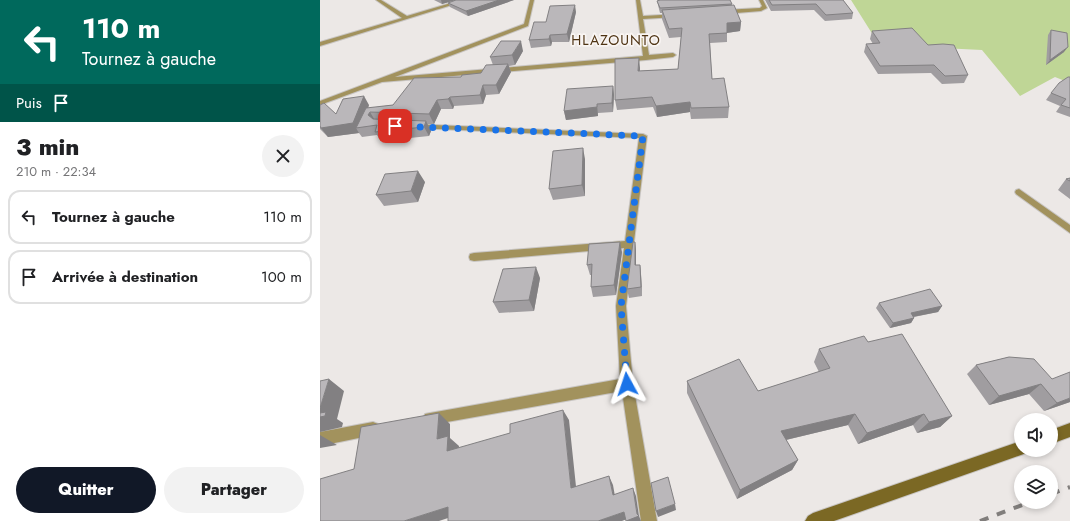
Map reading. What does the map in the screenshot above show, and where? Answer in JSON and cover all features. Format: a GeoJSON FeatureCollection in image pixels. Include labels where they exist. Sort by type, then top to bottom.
{"type":"FeatureCollection","features":[{"type":"Feature","properties":{"kind":"main road"},"geometry":{"type":"LineString","coordinates":[[1058,434],[1070,430]]}},
{"type":"Feature","properties":{"kind":"main road"},"geometry":{"type":"LineString","coordinates":[[813,521],[1014,450]]}},
{"type":"Feature","properties":{"kind":"street"},"geometry":{"type":"LineString","coordinates":[[378,0],[406,18]]}},
{"type":"Feature","properties":{"kind":"street"},"geometry":{"type":"LineString","coordinates":[[320,44],[466,0]]}},
{"type":"Feature","properties":{"kind":"street"},"geometry":{"type":"LineString","coordinates":[[320,103],[526,25],[532,0]]}},
{"type":"Feature","properties":{"kind":"street"},"geometry":{"type":"LineString","coordinates":[[638,0],[646,58]]}},
{"type":"Feature","properties":{"kind":"street"},"geometry":{"type":"LineString","coordinates":[[715,12],[765,8],[761,0]]}},
{"type":"Feature","properties":{"kind":"street"},"geometry":{"type":"LineString","coordinates":[[640,18],[685,14]]}},
{"type":"Feature","properties":{"kind":"street"},"geometry":{"type":"LineString","coordinates":[[381,80],[673,55]]}},
{"type":"Feature","properties":{"kind":"street"},"geometry":{"type":"LineString","coordinates":[[410,126],[643,136],[621,306],[627,384],[649,521]]}},
{"type":"Feature","properties":{"kind":"street"},"geometry":{"type":"LineString","coordinates":[[1019,192],[1070,230]]}},
{"type":"Feature","properties":{"kind":"street"},"geometry":{"type":"LineString","coordinates":[[474,257],[629,244]]}},
{"type":"Feature","properties":{"kind":"street"},"geometry":{"type":"LineString","coordinates":[[420,421],[627,384]]}},
{"type":"Feature","properties":{"kind":"street"},"geometry":{"type":"LineString","coordinates":[[320,439],[389,426]]}},
{"type":"Feature","properties":{"kind":"green space"},"geometry":{"type":"Polygon","coordinates":[[[851,0],[1070,0],[1070,83],[1055,77],[1020,96],[982,50],[921,47],[873,35],[851,0]]]}},
{"type":"Feature","properties":{"kind":"building"},"geometry":{"type":"Polygon","coordinates":[[[456,0],[499,0],[466,11],[448,3],[456,0]]]}},
{"type":"Feature","properties":{"kind":"building"},"geometry":{"type":"Polygon","coordinates":[[[730,0],[732,4],[660,8],[657,1],[730,0]]]}},
{"type":"Feature","properties":{"kind":"building"},"geometry":{"type":"Polygon","coordinates":[[[769,0],[843,0],[853,13],[826,15],[816,4],[772,5],[769,0]]]}},
{"type":"Feature","properties":{"kind":"building"},"geometry":{"type":"Polygon","coordinates":[[[575,5],[567,34],[550,35],[549,39],[529,40],[534,22],[546,22],[550,6],[575,5]]]}},
{"type":"Feature","properties":{"kind":"building"},"geometry":{"type":"Polygon","coordinates":[[[734,5],[741,22],[727,23],[727,33],[709,34],[712,79],[724,78],[729,107],[691,108],[690,102],[656,106],[652,97],[615,100],[615,59],[639,58],[638,71],[678,69],[682,28],[669,29],[662,10],[734,5]]]}},
{"type":"Feature","properties":{"kind":"building"},"geometry":{"type":"Polygon","coordinates":[[[912,28],[928,45],[954,45],[968,75],[945,76],[934,65],[880,66],[866,44],[880,43],[872,31],[912,28]]]}},
{"type":"Feature","properties":{"kind":"building"},"geometry":{"type":"Polygon","coordinates":[[[1051,30],[1067,33],[1068,47],[1050,60],[1051,30]]]}},
{"type":"Feature","properties":{"kind":"building"},"geometry":{"type":"Polygon","coordinates":[[[501,41],[521,41],[512,55],[490,57],[501,41]]]}},
{"type":"Feature","properties":{"kind":"building"},"geometry":{"type":"Polygon","coordinates":[[[508,64],[496,85],[483,85],[480,95],[450,97],[448,99],[437,100],[429,114],[370,112],[368,115],[373,119],[426,121],[424,127],[375,132],[377,125],[356,128],[366,108],[393,105],[414,78],[461,77],[462,75],[481,73],[486,65],[508,64]]]}},
{"type":"Feature","properties":{"kind":"building"},"geometry":{"type":"Polygon","coordinates":[[[1070,77],[1070,108],[1061,105],[1066,99],[1051,93],[1059,83],[1070,77]]]}},
{"type":"Feature","properties":{"kind":"building"},"geometry":{"type":"Polygon","coordinates":[[[613,86],[612,103],[597,104],[597,107],[564,111],[567,89],[613,86]]]}},
{"type":"Feature","properties":{"kind":"building"},"geometry":{"type":"Polygon","coordinates":[[[364,96],[353,123],[321,128],[320,105],[324,103],[336,114],[343,99],[364,96]]]}},
{"type":"Feature","properties":{"kind":"building"},"geometry":{"type":"Polygon","coordinates":[[[583,148],[582,185],[549,189],[553,151],[583,148]]]}},
{"type":"Feature","properties":{"kind":"building"},"geometry":{"type":"Polygon","coordinates":[[[418,171],[411,191],[376,195],[385,174],[418,171]]]}},
{"type":"Feature","properties":{"kind":"building"},"geometry":{"type":"Polygon","coordinates":[[[620,242],[614,285],[591,287],[592,264],[587,265],[589,244],[620,242]]]}},
{"type":"Feature","properties":{"kind":"building"},"geometry":{"type":"Polygon","coordinates":[[[633,242],[635,242],[635,265],[640,265],[641,287],[627,289],[633,242]]]}},
{"type":"Feature","properties":{"kind":"building"},"geometry":{"type":"Polygon","coordinates":[[[536,267],[529,300],[493,302],[503,269],[536,267]]]}},
{"type":"Feature","properties":{"kind":"building"},"geometry":{"type":"Polygon","coordinates":[[[930,289],[942,306],[911,313],[914,318],[893,323],[879,303],[930,289]]]}},
{"type":"Feature","properties":{"kind":"building"},"geometry":{"type":"Polygon","coordinates":[[[902,334],[952,416],[929,422],[924,414],[867,433],[855,414],[781,431],[798,460],[740,490],[687,381],[739,359],[758,391],[830,368],[819,349],[864,336],[868,342],[902,334]]]}},
{"type":"Feature","properties":{"kind":"building"},"geometry":{"type":"Polygon","coordinates":[[[1009,357],[1034,359],[1052,379],[1070,372],[1070,398],[1057,403],[1041,384],[999,396],[976,365],[1009,357]]]}},
{"type":"Feature","properties":{"kind":"building"},"geometry":{"type":"Polygon","coordinates":[[[329,379],[320,408],[320,381],[329,379]]]}},
{"type":"Feature","properties":{"kind":"building"},"geometry":{"type":"Polygon","coordinates":[[[563,410],[571,488],[609,476],[613,495],[633,488],[637,514],[639,516],[626,521],[624,512],[598,521],[448,521],[448,507],[404,521],[320,521],[320,479],[354,469],[361,427],[439,413],[437,439],[448,436],[447,451],[510,433],[510,424],[563,410]]]}},
{"type":"Feature","properties":{"kind":"building"},"geometry":{"type":"Polygon","coordinates":[[[326,412],[325,416],[320,417],[320,413],[326,412]]]}},
{"type":"Feature","properties":{"kind":"building"},"geometry":{"type":"Polygon","coordinates":[[[668,477],[675,504],[656,511],[651,483],[668,477]]]}},
{"type":"Feature","properties":{"kind":"railway"},"geometry":{"type":"LineString","coordinates":[[1058,491],[1070,487]]}},
{"type":"Feature","properties":{"kind":"railway"},"geometry":{"type":"LineString","coordinates":[[980,521],[1014,508]]}},
{"type":"Feature","properties":{"kind":"district","name":"HLAZOUNTO"},"geometry":{"type":"Point","coordinates":[616,40]}},
{"type":"Feature","properties":{"kind":"route"},"geometry":{"type":"LineString","coordinates":[[395,126],[643,136],[621,306],[627,384]]}}]}
